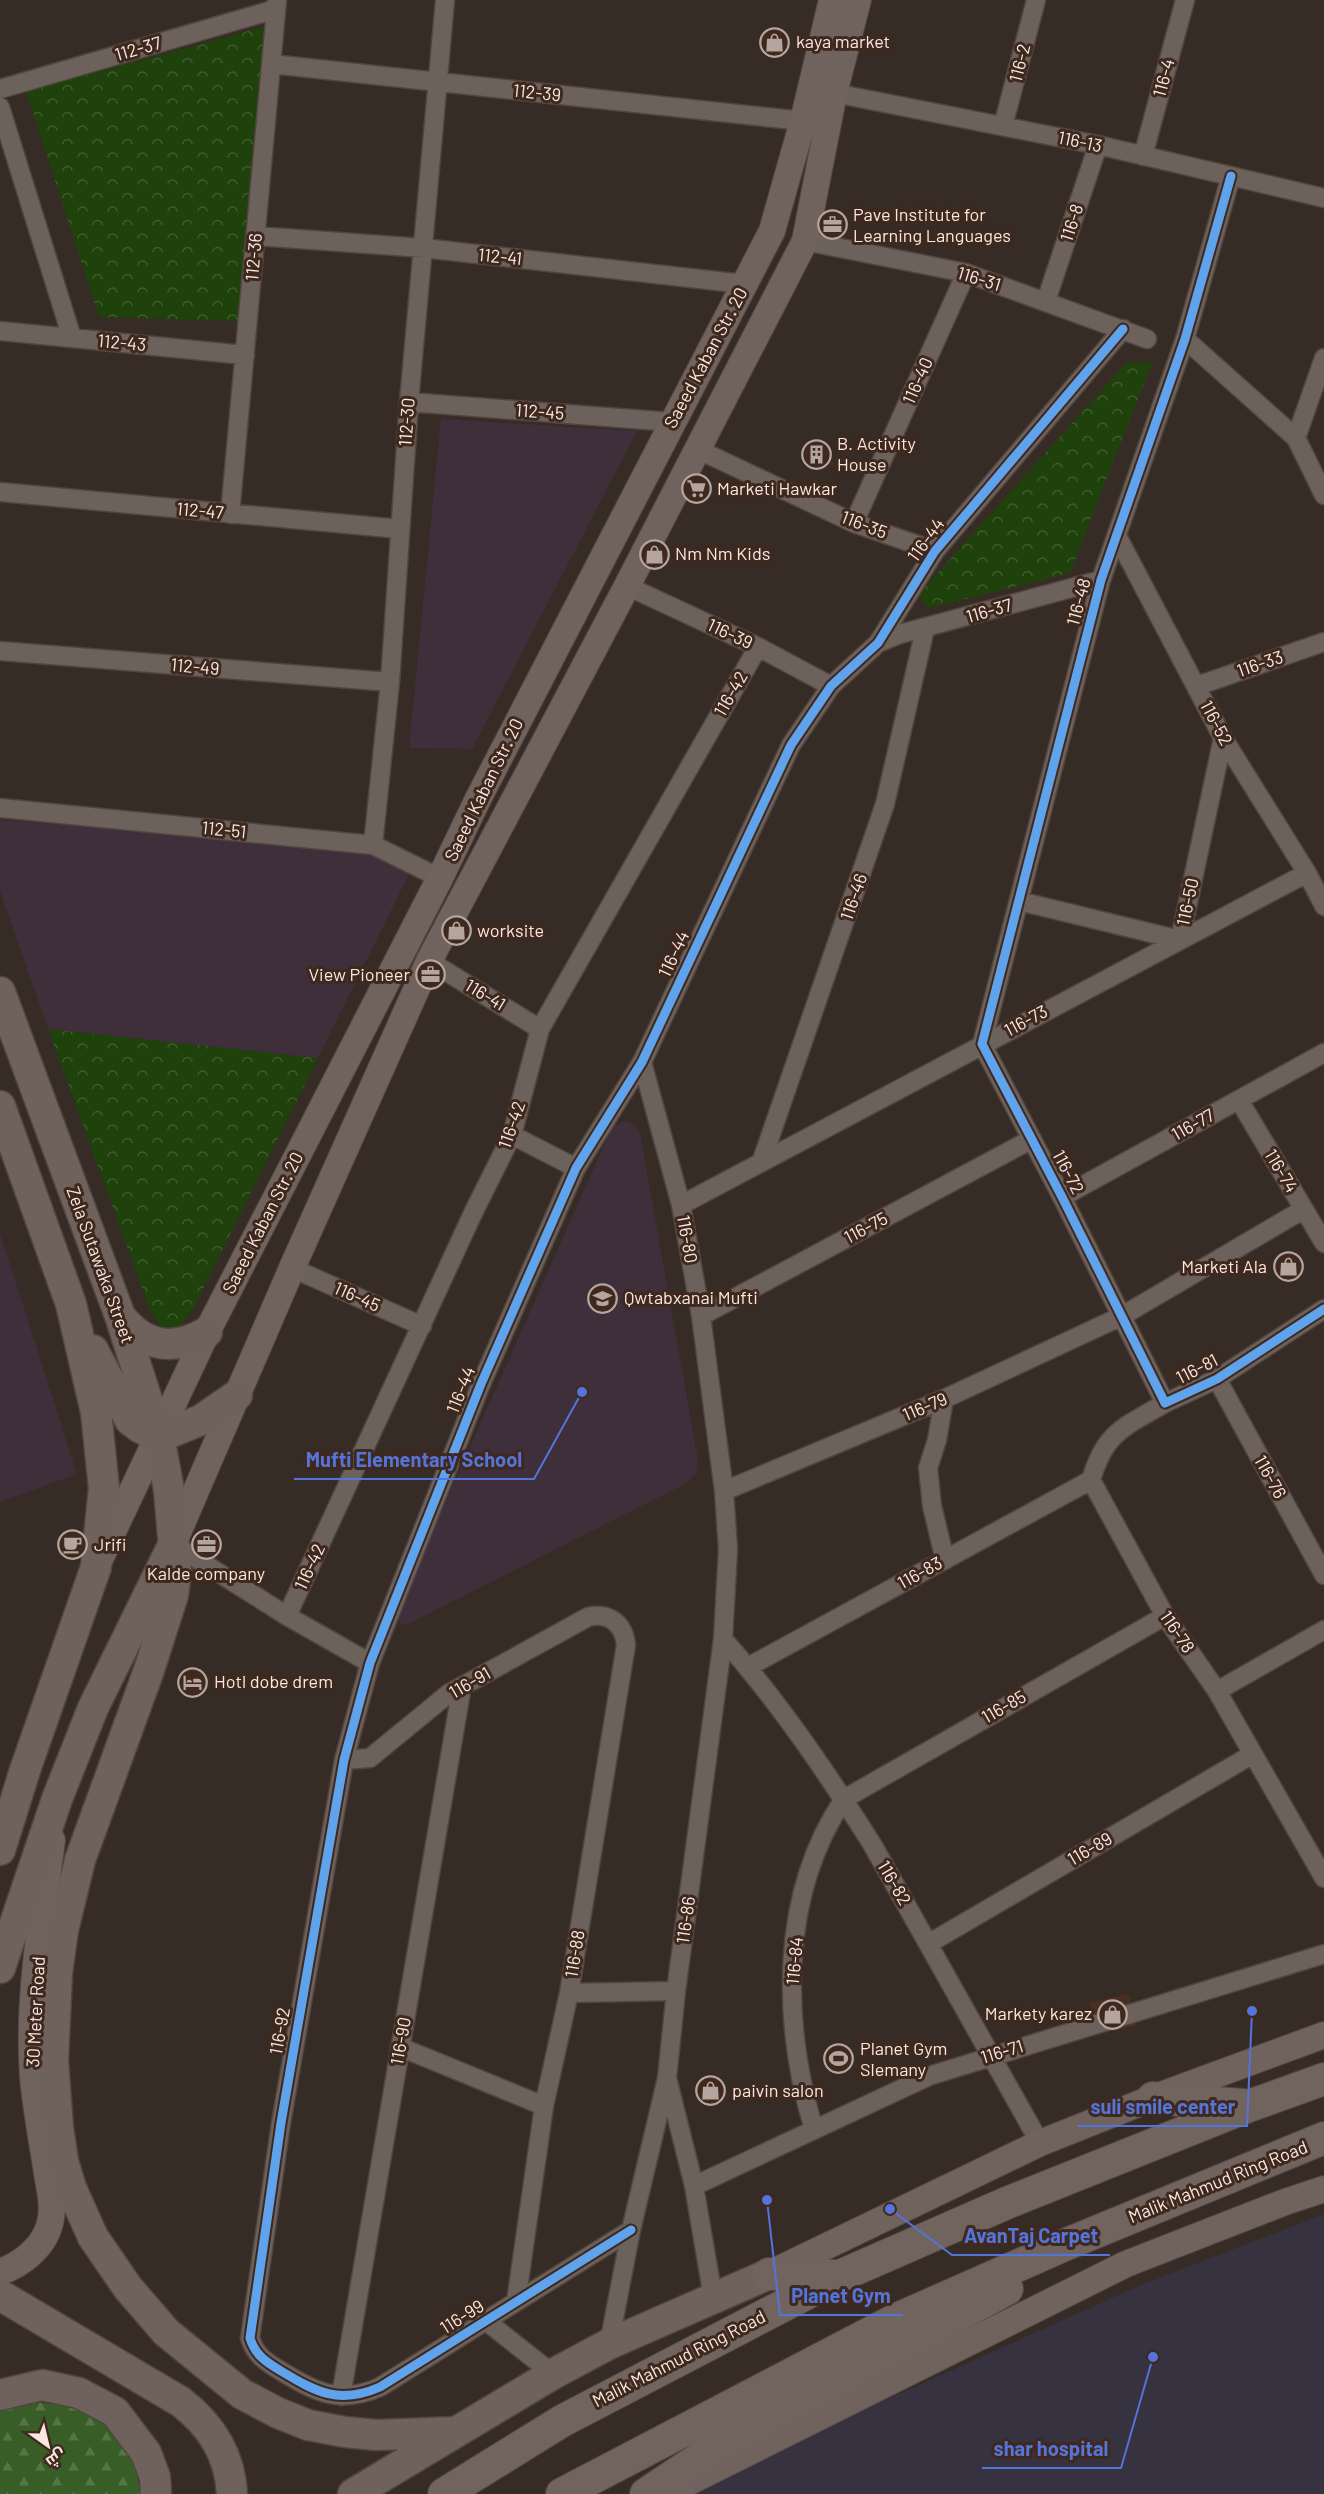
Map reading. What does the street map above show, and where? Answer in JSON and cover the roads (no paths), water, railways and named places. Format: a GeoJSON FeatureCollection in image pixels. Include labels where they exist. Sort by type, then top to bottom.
{"type":"FeatureCollection","features":[{"type":"Feature","properties":{"kind":"highway","name":"Malik Mahmud Ring Road"},"geometry":{"type":"LineString","coordinates":[[444,2494],[562,2421],[840,2276],[1009,2202],[1249,2106],[1324,2079]]}},
{"type":"Feature","properties":{"kind":"highway"},"geometry":{"type":"LineString","coordinates":[[1154,2098],[1249,2106]]}},
{"type":"Feature","properties":{"kind":"highway","name":"Malik Mahmud Ring Road"},"geometry":{"type":"LineString","coordinates":[[562,2494],[895,2320],[1087,2235],[1324,2138]]}},
{"type":"Feature","properties":{"kind":"highway"},"geometry":{"type":"LineString","coordinates":[[646,2494],[715,2448],[999,2295],[1087,2235]]}},
{"type":"Feature","properties":{"kind":"highway"},"geometry":{"type":"LineString","coordinates":[[769,2274],[840,2276]]}},
{"type":"Feature","properties":{"kind":"main road","name":"Saeed Kaban Str. 20"},"geometry":{"type":"LineString","coordinates":[[96,1567],[207,1332],[440,878],[478,799],[772,231],[803,121],[832,0]]}},
{"type":"Feature","properties":{"kind":"main road","name":"Saeed Kaban Str. 20"},"geometry":{"type":"LineString","coordinates":[[173,1544],[292,1268],[429,961],[627,586],[805,241],[834,93],[858,0]]}},
{"type":"Feature","properties":{"kind":"main road"},"geometry":{"type":"LineString","coordinates":[[478,799],[507,814]]}},
{"type":"Feature","properties":{"kind":"main road","name":"Zela Sutawaka Street"},"geometry":{"type":"LineString","coordinates":[[0,992],[10,1049],[120,1316],[159,1437],[169,1490],[176,1571],[173,1595],[80,1860],[63,1930],[57,1973],[53,2061],[58,2128],[63,2161],[71,2188],[93,2237],[128,2288],[166,2332],[242,2394],[278,2413],[308,2424],[345,2432],[375,2435],[456,2432]]}},
{"type":"Feature","properties":{"kind":"main road"},"geometry":{"type":"LineString","coordinates":[[0,1106],[71,1304],[96,1412],[104,1488],[96,1567],[25,1770],[0,1850]]}},
{"type":"Feature","properties":{"kind":"main road"},"geometry":{"type":"LineString","coordinates":[[71,1304],[129,1420],[139,1427],[159,1437],[201,1420],[237,1395]]}},
{"type":"Feature","properties":{"kind":"main road"},"geometry":{"type":"LineString","coordinates":[[120,1316],[128,1328],[140,1336],[167,1345],[181,1344],[207,1332]]}},
{"type":"Feature","properties":{"kind":"main road"},"geometry":{"type":"LineString","coordinates":[[0,1968],[57,1799],[93,1708],[173,1544]]}},
{"type":"Feature","properties":{"kind":"main road"},"geometry":{"type":"LineString","coordinates":[[0,1802],[25,1770]]}},
{"type":"Feature","properties":{"kind":"main road","name":"30 Meter Road"},"geometry":{"type":"LineString","coordinates":[[0,2272],[24,2260],[35,2250],[48,2230],[51,2219],[52,2200],[34,2090],[32,2041],[36,1969],[57,1799]]}},
{"type":"Feature","properties":{"kind":"main road"},"geometry":{"type":"LineString","coordinates":[[353,2494],[553,2374],[609,2344],[769,2274],[1040,2143],[1324,2034]]}},
{"type":"Feature","properties":{"kind":"main road"},"geometry":{"type":"LineString","coordinates":[[663,2494],[1126,2264],[1324,2189]]}},
{"type":"Feature","properties":{"kind":"main road"},"geometry":{"type":"LineString","coordinates":[[0,2295],[181,2402],[195,2413],[218,2441],[230,2474],[232,2494]]}},
{"type":"Feature","properties":{"kind":"main road"},"geometry":{"type":"LineString","coordinates":[[0,2395],[13,2390],[42,2385],[80,2393],[115,2412],[146,2453],[155,2477],[156,2494]]}},
{"type":"Feature","properties":{"kind":"street","name":"112-30"},"geometry":{"type":"LineString","coordinates":[[373,845],[390,682],[409,402],[445,0]]}},
{"type":"Feature","properties":{"kind":"street","name":"116-2"},"geometry":{"type":"LineString","coordinates":[[1003,126],[1036,0]]}},
{"type":"Feature","properties":{"kind":"street","name":"116-4"},"geometry":{"type":"LineString","coordinates":[[1143,156],[1185,0]]}},
{"type":"Feature","properties":{"kind":"street","name":"112-36"},"geometry":{"type":"LineString","coordinates":[[231,514],[276,5]]}},
{"type":"Feature","properties":{"kind":"street","name":"112-37"},"geometry":{"type":"LineString","coordinates":[[0,89],[276,5]]}},
{"type":"Feature","properties":{"kind":"street","name":"112-39"},"geometry":{"type":"LineString","coordinates":[[271,64],[803,121]]}},
{"type":"Feature","properties":{"kind":"street","name":"116-13"},"geometry":{"type":"LineString","coordinates":[[834,93],[1098,145],[1324,198]]}},
{"type":"Feature","properties":{"kind":"street"},"geometry":{"type":"LineString","coordinates":[[0,107],[72,338]]}},
{"type":"Feature","properties":{"kind":"street","name":"116-8"},"geometry":{"type":"LineString","coordinates":[[1046,301],[1098,145]]}},
{"type":"Feature","properties":{"kind":"street","name":"116-48"},"geometry":{"type":"LineString","coordinates":[[982,1044],[1101,579],[1185,339],[1232,176]]}},
{"type":"Feature","properties":{"kind":"street","name":"112-41"},"geometry":{"type":"LineString","coordinates":[[256,236],[423,248],[744,284]]}},
{"type":"Feature","properties":{"kind":"street","name":"116-31"},"geometry":{"type":"LineString","coordinates":[[805,241],[966,273],[1147,339]]}},
{"type":"Feature","properties":{"kind":"street","name":"116-40"},"geometry":{"type":"LineString","coordinates":[[854,523],[966,273]]}},
{"type":"Feature","properties":{"kind":"street","name":"116-44"},"geometry":{"type":"LineString","coordinates":[[370,1663],[481,1383],[576,1168],[642,1062],[791,745],[831,686],[878,644],[935,552],[1123,329]]}},
{"type":"Feature","properties":{"kind":"street","name":"112-43"},"geometry":{"type":"LineString","coordinates":[[0,331],[245,355]]}},
{"type":"Feature","properties":{"kind":"street"},"geometry":{"type":"LineString","coordinates":[[1185,339],[1296,438],[1324,495]]}},
{"type":"Feature","properties":{"kind":"street"},"geometry":{"type":"LineString","coordinates":[[1296,438],[1324,358]]}},
{"type":"Feature","properties":{"kind":"street","name":"112-45"},"geometry":{"type":"LineString","coordinates":[[409,402],[672,422]]}},
{"type":"Feature","properties":{"kind":"street","name":"116-35"},"geometry":{"type":"LineString","coordinates":[[698,449],[854,523],[935,552]]}},
{"type":"Feature","properties":{"kind":"street","name":"112-47"},"geometry":{"type":"LineString","coordinates":[[0,492],[400,529]]}},
{"type":"Feature","properties":{"kind":"street","name":"116-52"},"geometry":{"type":"LineString","coordinates":[[1117,536],[1223,738],[1307,873],[1324,906]]}},
{"type":"Feature","properties":{"kind":"street","name":"116-37"},"geometry":{"type":"LineString","coordinates":[[878,644],[900,634],[1101,579]]}},
{"type":"Feature","properties":{"kind":"street","name":"116-39"},"geometry":{"type":"LineString","coordinates":[[627,586],[758,647],[831,686]]}},
{"type":"Feature","properties":{"kind":"street","name":"116-46"},"geometry":{"type":"LineString","coordinates":[[762,1160],[885,804],[925,628]]}},
{"type":"Feature","properties":{"kind":"street","name":"116-33"},"geometry":{"type":"LineString","coordinates":[[1197,686],[1324,642]]}},
{"type":"Feature","properties":{"kind":"street","name":"116-42"},"geometry":{"type":"LineString","coordinates":[[287,1616],[512,1135],[540,1029],[758,647]]}},
{"type":"Feature","properties":{"kind":"street","name":"112-49"},"geometry":{"type":"LineString","coordinates":[[0,651],[390,682]]}},
{"type":"Feature","properties":{"kind":"street","name":"116-50"},"geometry":{"type":"LineString","coordinates":[[1019,901],[1180,940],[1223,738]]}},
{"type":"Feature","properties":{"kind":"street","name":"112-51"},"geometry":{"type":"LineString","coordinates":[[0,808],[373,845],[440,878]]}},
{"type":"Feature","properties":{"kind":"street","name":"116-73"},"geometry":{"type":"LineString","coordinates":[[681,1205],[762,1160],[1307,873]]}},
{"type":"Feature","properties":{"kind":"street","name":"116-41"},"geometry":{"type":"LineString","coordinates":[[429,961],[540,1029]]}},
{"type":"Feature","properties":{"kind":"street","name":"116-72"},"geometry":{"type":"LineString","coordinates":[[982,1044],[1122,1316]]}},
{"type":"Feature","properties":{"kind":"street","name":"116-77"},"geometry":{"type":"LineString","coordinates":[[1062,1197],[1324,1053]]}},
{"type":"Feature","properties":{"kind":"street","name":"116-80"},"geometry":{"type":"LineString","coordinates":[[642,1062],[681,1205],[700,1316],[724,1491]]}},
{"type":"Feature","properties":{"kind":"street","name":"116-74"},"geometry":{"type":"LineString","coordinates":[[1239,1100],[1324,1242]]}},
{"type":"Feature","properties":{"kind":"street"},"geometry":{"type":"LineString","coordinates":[[512,1135],[576,1168]]}},
{"type":"Feature","properties":{"kind":"street","name":"116-75"},"geometry":{"type":"LineString","coordinates":[[700,1316],[1032,1139]]}},
{"type":"Feature","properties":{"kind":"street","name":"116-79"},"geometry":{"type":"LineString","coordinates":[[724,1491],[944,1399],[1122,1316],[1304,1209]]}},
{"type":"Feature","properties":{"kind":"street","name":"116-45"},"geometry":{"type":"LineString","coordinates":[[292,1268],[422,1326]]}},
{"type":"Feature","properties":{"kind":"street","name":"116-81"},"geometry":{"type":"LineString","coordinates":[[1122,1316],[1165,1403],[1216,1379],[1324,1309]]}},
{"type":"Feature","properties":{"kind":"street","name":"116-76"},"geometry":{"type":"LineString","coordinates":[[1216,1379],[1324,1575]]}},
{"type":"Feature","properties":{"kind":"street"},"geometry":{"type":"LineString","coordinates":[[944,1399],[937,1440],[928,1468],[932,1506],[945,1560]]}},
{"type":"Feature","properties":{"kind":"street"},"geometry":{"type":"LineString","coordinates":[[1091,1480],[1098,1457],[1114,1434],[1165,1403]]}},
{"type":"Feature","properties":{"kind":"street","name":"116-83"},"geometry":{"type":"LineString","coordinates":[[748,1667],[1091,1480]]}},
{"type":"Feature","properties":{"kind":"street","name":"116-78"},"geometry":{"type":"LineString","coordinates":[[1091,1480],[1165,1616],[1217,1691],[1324,1878]]}},
{"type":"Feature","properties":{"kind":"street","name":"116-86"},"geometry":{"type":"LineString","coordinates":[[609,2344],[631,2230],[667,2078],[676,1991],[723,1639],[728,1549],[724,1491]]}},
{"type":"Feature","properties":{"kind":"street"},"geometry":{"type":"LineString","coordinates":[[173,1544],[287,1616],[370,1663]]}},
{"type":"Feature","properties":{"kind":"street","name":"116-91"},"geometry":{"type":"LineString","coordinates":[[344,1760],[370,1758],[435,1704],[462,1686],[588,1617],[603,1616]]}},
{"type":"Feature","properties":{"kind":"street","name":"116-88"},"geometry":{"type":"LineString","coordinates":[[516,2302],[544,2106],[569,1992],[626,1645],[625,1637],[617,1623],[603,1616]]}},
{"type":"Feature","properties":{"kind":"street","name":"116-85"},"geometry":{"type":"LineString","coordinates":[[844,1799],[1165,1616]]}},
{"type":"Feature","properties":{"kind":"street"},"geometry":{"type":"LineString","coordinates":[[1217,1691],[1324,1630]]}},
{"type":"Feature","properties":{"kind":"street","name":"116-82"},"geometry":{"type":"LineString","coordinates":[[723,1639],[748,1667],[844,1799],[992,2055],[1040,2143]]}},
{"type":"Feature","properties":{"kind":"street","name":"116-92"},"geometry":{"type":"LineString","coordinates":[[301,2383],[258,2355],[250,2338],[249,2329],[280,2123],[344,1760],[370,1663]]}},
{"type":"Feature","properties":{"kind":"street","name":"116-90"},"geometry":{"type":"LineString","coordinates":[[341,2396],[462,1686]]}},
{"type":"Feature","properties":{"kind":"street","name":"116-89"},"geometry":{"type":"LineString","coordinates":[[928,1944],[1253,1754]]}},
{"type":"Feature","properties":{"kind":"street","name":"116-84"},"geometry":{"type":"LineString","coordinates":[[814,2130],[797,2064],[792,2022],[793,1969],[796,1937],[812,1858],[830,1819],[844,1799]]}},
{"type":"Feature","properties":{"kind":"street","name":"116-71"},"geometry":{"type":"LineString","coordinates":[[694,2186],[929,2076],[1324,1954]]}},
{"type":"Feature","properties":{"kind":"street"},"geometry":{"type":"LineString","coordinates":[[569,1992],[676,1991]]}},
{"type":"Feature","properties":{"kind":"street"},"geometry":{"type":"LineString","coordinates":[[400,2047],[544,2106]]}},
{"type":"Feature","properties":{"kind":"street"},"geometry":{"type":"LineString","coordinates":[[667,2078],[694,2186],[713,2297]]}},
{"type":"Feature","properties":{"kind":"street","name":"116-99"},"geometry":{"type":"LineString","coordinates":[[301,2383],[314,2390],[341,2396],[368,2393],[631,2230]]}},
{"type":"Feature","properties":{"kind":"street"},"geometry":{"type":"LineString","coordinates":[[486,2321],[553,2374]]}},
{"type":"Feature","properties":{"kind":"place","name":"kaya market"},"geometry":{"type":"Point","coordinates":[775,42]}},
{"type":"Feature","properties":{"kind":"place","name":"Pave Institute for Learning Languages"},"geometry":{"type":"Point","coordinates":[832,225]}},
{"type":"Feature","properties":{"kind":"place","name":"B. Activity House"},"geometry":{"type":"Point","coordinates":[816,454]}},
{"type":"Feature","properties":{"kind":"place","name":"Marketi Hawkar"},"geometry":{"type":"Point","coordinates":[696,489]}},
{"type":"Feature","properties":{"kind":"place","name":"Nm Nm Kids"},"geometry":{"type":"Point","coordinates":[654,554]}},
{"type":"Feature","properties":{"kind":"place","name":"worksite"},"geometry":{"type":"Point","coordinates":[456,931]}},
{"type":"Feature","properties":{"kind":"place","name":"View Pioneer"},"geometry":{"type":"Point","coordinates":[431,975]}},
{"type":"Feature","properties":{"kind":"place","name":"Marketi Ala"},"geometry":{"type":"Point","coordinates":[1288,1267]}},
{"type":"Feature","properties":{"kind":"place","name":"Qwtabxanai Mufti"},"geometry":{"type":"Point","coordinates":[603,1298]}},
{"type":"Feature","properties":{"kind":"place","name":"Mufti Elementary School"},"geometry":{"type":"Point","coordinates":[582,1392]}},
{"type":"Feature","properties":{"kind":"place","name":"Jrifi"},"geometry":{"type":"Point","coordinates":[73,1545]}},
{"type":"Feature","properties":{"kind":"place","name":"Kalde company"},"geometry":{"type":"Point","coordinates":[206,1545]}},
{"type":"Feature","properties":{"kind":"place","name":"Hotl dobe drem"},"geometry":{"type":"Point","coordinates":[193,1682]}},
{"type":"Feature","properties":{"kind":"place","name":"suli smile center"},"geometry":{"type":"Point","coordinates":[1252,2011]}},
{"type":"Feature","properties":{"kind":"place","name":"Markety karez"},"geometry":{"type":"Point","coordinates":[1113,2014]}},
{"type":"Feature","properties":{"kind":"place","name":"Planet Gym Slemany"},"geometry":{"type":"Point","coordinates":[839,2059]}},
{"type":"Feature","properties":{"kind":"place","name":"paivin salon"},"geometry":{"type":"Point","coordinates":[711,2091]}},
{"type":"Feature","properties":{"kind":"place","name":"Planet Gym"},"geometry":{"type":"Point","coordinates":[767,2200]}},
{"type":"Feature","properties":{"kind":"place","name":"AvanTaj Carpet"},"geometry":{"type":"Point","coordinates":[890,2209]}},
{"type":"Feature","properties":{"kind":"place","name":"shar hospital"},"geometry":{"type":"Point","coordinates":[1153,2357]}}]}
